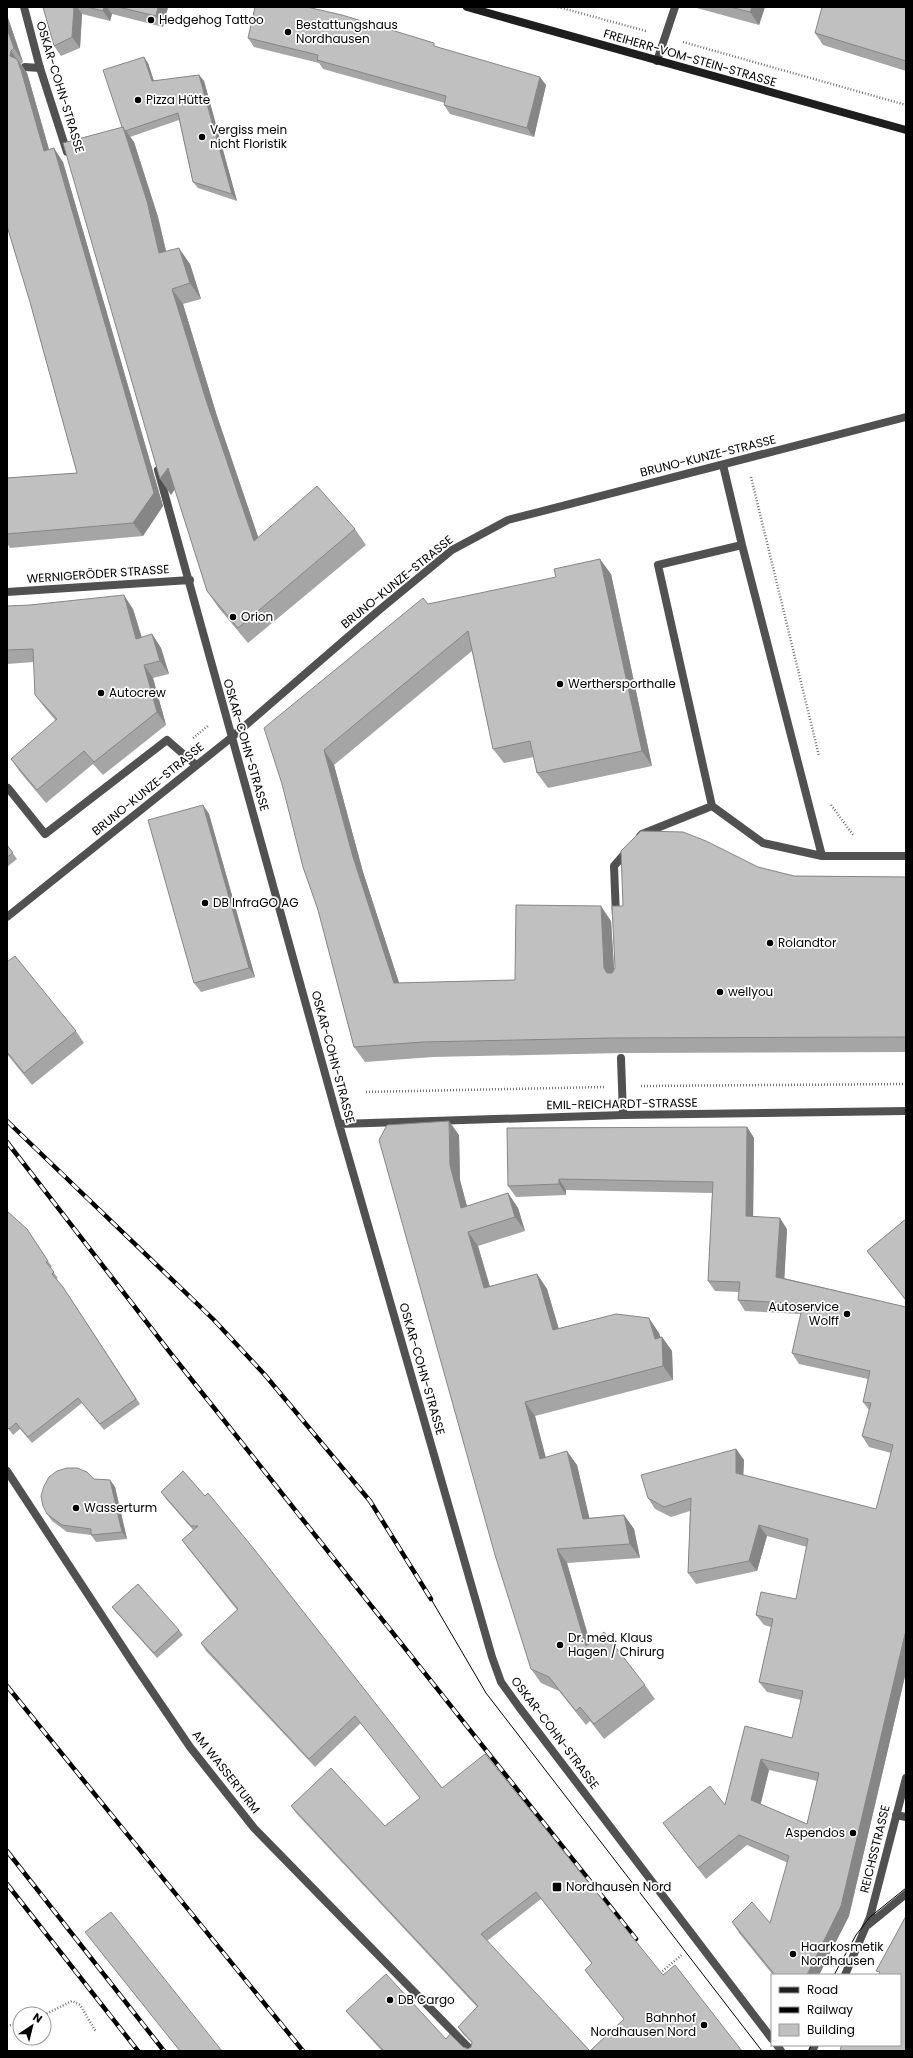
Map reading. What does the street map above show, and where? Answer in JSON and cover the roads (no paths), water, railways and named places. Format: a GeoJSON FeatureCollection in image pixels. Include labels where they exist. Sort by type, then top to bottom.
{"type":"FeatureCollection","features":[{"type":"Feature","properties":{"kind":"main road","name":"FREIHERR-VOM-STEIN-STRASSE"},"geometry":{"type":"LineString","coordinates":[[468,7],[906,130]]}},
{"type":"Feature","properties":{"kind":"street","name":"OSKAR-COHN-STRASSE"},"geometry":{"type":"LineString","coordinates":[[24,7],[40,68],[68,157]]}},
{"type":"Feature","properties":{"kind":"street"},"geometry":{"type":"LineString","coordinates":[[657,61],[675,7]]}},
{"type":"Feature","properties":{"kind":"street"},"geometry":{"type":"LineString","coordinates":[[25,67],[40,68]]}},
{"type":"Feature","properties":{"kind":"street","name":"BRUNO-KUNZE-STRASSE"},"geometry":{"type":"LineString","coordinates":[[7,917],[232,737],[378,611],[459,546],[508,520],[906,417]]}},
{"type":"Feature","properties":{"kind":"street","name":"OSKAR-COHN-STRASSE"},"geometry":{"type":"LineString","coordinates":[[157,464],[190,580],[224,713],[232,737],[339,1124],[492,1657],[501,1682],[771,2038]]}},
{"type":"Feature","properties":{"kind":"street"},"geometry":{"type":"LineString","coordinates":[[723,465],[742,545],[822,856]]}},
{"type":"Feature","properties":{"kind":"street"},"geometry":{"type":"LineString","coordinates":[[742,545],[658,565],[712,806],[763,843],[822,856],[906,856]]}},
{"type":"Feature","properties":{"kind":"street","name":"WERNIGERÖDER STRASSE"},"geometry":{"type":"LineString","coordinates":[[7,592],[190,580]]}},
{"type":"Feature","properties":{"kind":"street"},"geometry":{"type":"LineString","coordinates":[[8,788],[45,834],[167,740],[180,749],[196,765]]}},
{"type":"Feature","properties":{"kind":"street"},"geometry":{"type":"LineString","coordinates":[[617,928],[614,866],[642,834],[712,806]]}},
{"type":"Feature","properties":{"kind":"street"},"geometry":{"type":"LineString","coordinates":[[620,1058],[623,1115]]}},
{"type":"Feature","properties":{"kind":"street","name":"EMIL-REICHARDT-STRASSE"},"geometry":{"type":"LineString","coordinates":[[339,1124],[623,1115],[906,1111]]}},
{"type":"Feature","properties":{"kind":"street","name":"AM WASSERTURM"},"geometry":{"type":"LineString","coordinates":[[7,1471],[182,1734],[249,1821],[472,2051]]}},
{"type":"Feature","properties":{"kind":"street","name":"REICHSSTRASSE"},"geometry":{"type":"LineString","coordinates":[[845,1974],[867,1926],[906,1778]]}},
{"type":"Feature","properties":{"kind":"street"},"geometry":{"type":"LineString","coordinates":[[896,1815],[906,1817]]}},
{"type":"Feature","properties":{"kind":"street"},"geometry":{"type":"LineString","coordinates":[[867,1926],[906,1894]]}},
{"type":"Feature","properties":{"kind":"tram line"},"geometry":{"type":"LineString","coordinates":[[431,1599],[486,1693],[762,2051]]}},
{"type":"Feature","properties":{"kind":"tram line"},"geometry":{"type":"LineString","coordinates":[[835,1974],[856,1935],[870,1917],[906,1888]]}},
{"type":"Feature","properties":{"kind":"tram line"},"geometry":{"type":"LineString","coordinates":[[809,2051],[811,2046]]}},
{"type":"Feature","properties":{"kind":"railway"},"geometry":{"type":"LineString","coordinates":[[7,1121],[213,1319],[265,1375],[370,1501],[431,1599]]}},
{"type":"Feature","properties":{"kind":"railway"},"geometry":{"type":"LineString","coordinates":[[7,1142],[172,1355],[636,1939]]}},
{"type":"Feature","properties":{"kind":"railway"},"geometry":{"type":"LineString","coordinates":[[7,1686],[303,2051]]}},
{"type":"Feature","properties":{"kind":"railway"},"geometry":{"type":"LineString","coordinates":[[7,1851],[164,2051]]}},
{"type":"Feature","properties":{"kind":"railway"},"geometry":{"type":"LineString","coordinates":[[7,1884],[138,2051]]}},
{"type":"Feature","properties":{"kind":"place","name":"Hedgehog Tattoo"},"geometry":{"type":"Point","coordinates":[151,20]}},
{"type":"Feature","properties":{"kind":"place","name":"Bestattungshaus Nordhausen"},"geometry":{"type":"Point","coordinates":[288,32]}},
{"type":"Feature","properties":{"kind":"place","name":"Pizza Hütte"},"geometry":{"type":"Point","coordinates":[138,100]}},
{"type":"Feature","properties":{"kind":"place","name":"Vergiss mein nicht Floristik"},"geometry":{"type":"Point","coordinates":[202,137]}},
{"type":"Feature","properties":{"kind":"place","name":"Orion"},"geometry":{"type":"Point","coordinates":[233,617]}},
{"type":"Feature","properties":{"kind":"place","name":"Werthersporthalle"},"geometry":{"type":"Point","coordinates":[560,684]}},
{"type":"Feature","properties":{"kind":"place","name":"Autocrew"},"geometry":{"type":"Point","coordinates":[101,693]}},
{"type":"Feature","properties":{"kind":"place","name":"DB InfraGO AG"},"geometry":{"type":"Point","coordinates":[205,903]}},
{"type":"Feature","properties":{"kind":"place","name":"Rolandtor"},"geometry":{"type":"Point","coordinates":[770,943]}},
{"type":"Feature","properties":{"kind":"place","name":"wellyou"},"geometry":{"type":"Point","coordinates":[720,992]}},
{"type":"Feature","properties":{"kind":"place","name":"Autoservice Wolff"},"geometry":{"type":"Point","coordinates":[847,1314]}},
{"type":"Feature","properties":{"kind":"place","name":"Wasserturm"},"geometry":{"type":"Point","coordinates":[76,1508]}},
{"type":"Feature","properties":{"kind":"place","name":"Dr. med. Klaus Hagen / Chirurg"},"geometry":{"type":"Point","coordinates":[560,1645]}},
{"type":"Feature","properties":{"kind":"place","name":"Aspendos"},"geometry":{"type":"Point","coordinates":[853,1833]}},
{"type":"Feature","properties":{"kind":"place","name":"Nordhausen Nord"},"geometry":{"type":"Point","coordinates":[557,1887]}},
{"type":"Feature","properties":{"kind":"place","name":"Haarkosmetik Nordhausen"},"geometry":{"type":"Point","coordinates":[793,1954]}},
{"type":"Feature","properties":{"kind":"place","name":"DB Cargo"},"geometry":{"type":"Point","coordinates":[390,2000]}},
{"type":"Feature","properties":{"kind":"place","name":"Bahnhof Nordhausen Nord"},"geometry":{"type":"Point","coordinates":[704,2025]}}]}
